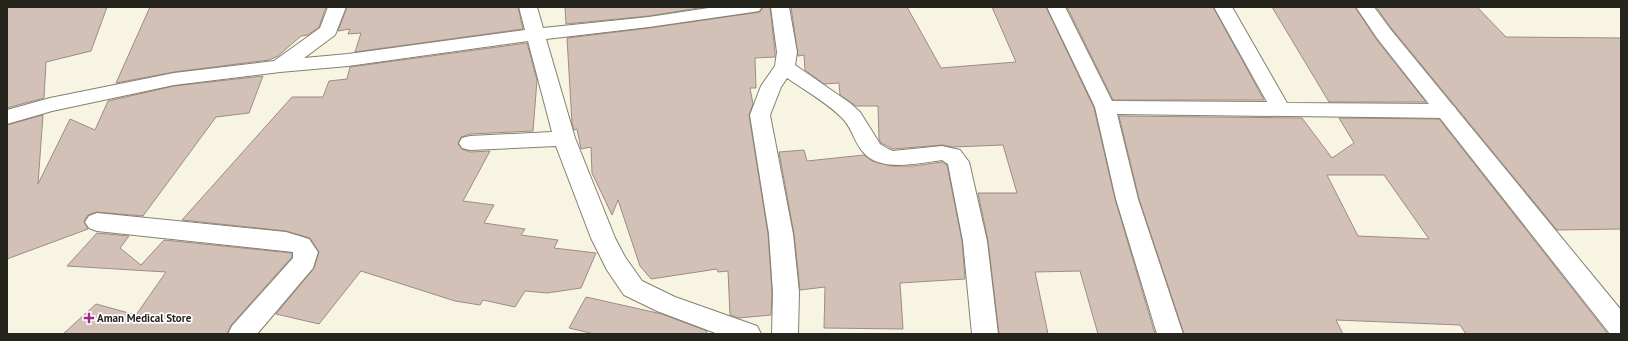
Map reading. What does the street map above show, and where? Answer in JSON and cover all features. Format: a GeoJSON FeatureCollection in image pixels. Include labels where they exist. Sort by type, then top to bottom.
{"type":"FeatureCollection","features":[{"type":"Feature","properties":{"kind":"street"},"geometry":{"type":"LineString","coordinates":[[280,66],[328,31],[337,7]]}},
{"type":"Feature","properties":{"kind":"street"},"geometry":{"type":"LineString","coordinates":[[528,7],[564,138],[602,238],[616,263],[633,288],[666,304],[748,334]]}},
{"type":"Feature","properties":{"kind":"street"},"geometry":{"type":"LineString","coordinates":[[7,117],[50,104],[174,80],[280,66],[348,60],[536,34],[649,22],[753,7]]}},
{"type":"Feature","properties":{"kind":"street"},"geometry":{"type":"LineString","coordinates":[[780,7],[787,52],[785,67],[772,86],[760,115],[781,234],[786,292],[785,334]]}},
{"type":"Feature","properties":{"kind":"street"},"geometry":{"type":"LineString","coordinates":[[1056,7],[1105,107],[1127,199],[1170,334]]}},
{"type":"Feature","properties":{"kind":"street"},"geometry":{"type":"LineString","coordinates":[[1223,7],[1281,109]]}},
{"type":"Feature","properties":{"kind":"street"},"geometry":{"type":"LineString","coordinates":[[1365,7],[1384,34],[1621,329]]}},
{"type":"Feature","properties":{"kind":"street"},"geometry":{"type":"LineString","coordinates":[[785,67],[843,108],[853,117],[872,149],[880,155],[893,158],[942,153],[952,155],[958,162],[975,241],[986,334]]}},
{"type":"Feature","properties":{"kind":"street"},"geometry":{"type":"LineString","coordinates":[[1105,107],[1447,111]]}},
{"type":"Feature","properties":{"kind":"street"},"geometry":{"type":"LineString","coordinates":[[470,143],[564,138]]}},
{"type":"Feature","properties":{"kind":"street"},"geometry":{"type":"LineString","coordinates":[[97,222],[286,241],[301,244],[306,252],[304,261],[241,334]]}},
{"type":"Feature","properties":{"kind":"building"},"geometry":{"type":"Polygon","coordinates":[[[7,7],[107,7],[91,51],[46,62],[44,98],[7,108],[7,7]]]}},
{"type":"Feature","properties":{"kind":"building"},"geometry":{"type":"Polygon","coordinates":[[[150,7],[326,7],[319,27],[308,35],[301,36],[278,56],[269,60],[174,72],[116,83],[150,7]]]}},
{"type":"Feature","properties":{"kind":"building"},"geometry":{"type":"Polygon","coordinates":[[[347,7],[518,7],[523,29],[355,52],[361,33],[348,34],[350,29],[338,31],[347,7]]]}},
{"type":"Feature","properties":{"kind":"building"},"geometry":{"type":"Polygon","coordinates":[[[565,7],[705,7],[649,16],[566,24],[565,7]]]}},
{"type":"Feature","properties":{"kind":"building"},"geometry":{"type":"Polygon","coordinates":[[[763,7],[770,7],[775,57],[755,58],[756,88],[750,88],[753,104],[749,115],[768,234],[772,292],[771,315],[739,318],[730,315],[728,271],[718,272],[717,269],[651,279],[640,266],[618,200],[612,215],[592,173],[591,147],[581,149],[577,129],[574,130],[572,123],[567,38],[760,12],[763,7]]]}},
{"type":"Feature","properties":{"kind":"building"},"geometry":{"type":"Polygon","coordinates":[[[791,7],[907,7],[941,68],[1016,62],[992,7],[1046,7],[1094,108],[1115,199],[1155,334],[1098,334],[1080,271],[1035,272],[1048,334],[999,334],[988,241],[978,193],[1017,193],[1003,145],[953,147],[942,145],[893,149],[881,143],[879,139],[878,106],[856,106],[840,95],[839,83],[824,84],[805,70],[804,55],[798,56],[791,7]]]}},
{"type":"Feature","properties":{"kind":"building"},"geometry":{"type":"Polygon","coordinates":[[[1067,7],[1213,7],[1264,100],[1113,100],[1067,7]]]}},
{"type":"Feature","properties":{"kind":"building"},"geometry":{"type":"Polygon","coordinates":[[[1272,7],[1355,7],[1376,39],[1426,102],[1329,102],[1272,7]]]}},
{"type":"Feature","properties":{"kind":"building"},"geometry":{"type":"Polygon","coordinates":[[[1376,7],[1477,7],[1506,37],[1621,38],[1621,229],[1557,230],[1392,29],[1376,7]]]}},
{"type":"Feature","properties":{"kind":"building"},"geometry":{"type":"Polygon","coordinates":[[[527,43],[537,80],[533,131],[470,134],[461,137],[458,144],[462,149],[470,152],[490,151],[463,201],[494,205],[484,223],[525,229],[521,235],[558,240],[554,248],[596,253],[581,288],[547,293],[525,291],[515,307],[483,300],[480,305],[455,301],[361,271],[319,324],[276,314],[314,268],[319,252],[310,238],[286,231],[182,220],[292,97],[323,97],[329,81],[347,79],[350,67],[527,43]]]}},
{"type":"Feature","properties":{"kind":"building"},"geometry":{"type":"Polygon","coordinates":[[[263,76],[249,113],[216,117],[143,216],[96,212],[88,215],[84,221],[88,229],[7,259],[7,125],[43,115],[38,184],[70,119],[95,130],[108,101],[174,86],[263,76]]]}},
{"type":"Feature","properties":{"kind":"building"},"geometry":{"type":"Polygon","coordinates":[[[1119,116],[1302,118],[1332,158],[1354,143],[1339,118],[1439,119],[1608,334],[1466,334],[1460,325],[1336,320],[1343,334],[1184,334],[1139,199],[1119,116]],[[1327,175],[1358,236],[1429,239],[1384,175],[1327,175]]]}},
{"type":"Feature","properties":{"kind":"building"},"geometry":{"type":"Polygon","coordinates":[[[804,150],[807,161],[864,155],[872,161],[891,166],[913,166],[942,162],[947,165],[962,241],[965,279],[900,283],[903,329],[824,328],[825,287],[800,290],[794,234],[779,152],[804,150]]]}},
{"type":"Feature","properties":{"kind":"building"},"geometry":{"type":"Polygon","coordinates":[[[97,233],[129,236],[120,248],[141,265],[164,240],[292,253],[292,257],[231,325],[227,334],[63,334],[96,304],[136,315],[166,272],[67,266],[97,233]]]}},
{"type":"Feature","properties":{"kind":"building"},"geometry":{"type":"Polygon","coordinates":[[[586,297],[662,314],[707,331],[706,334],[594,334],[569,328],[586,297]]]}},
{"type":"Feature","properties":{"kind":"place","name":"Aman Medical Store"},"geometry":{"type":"Point","coordinates":[89,318]}}]}
